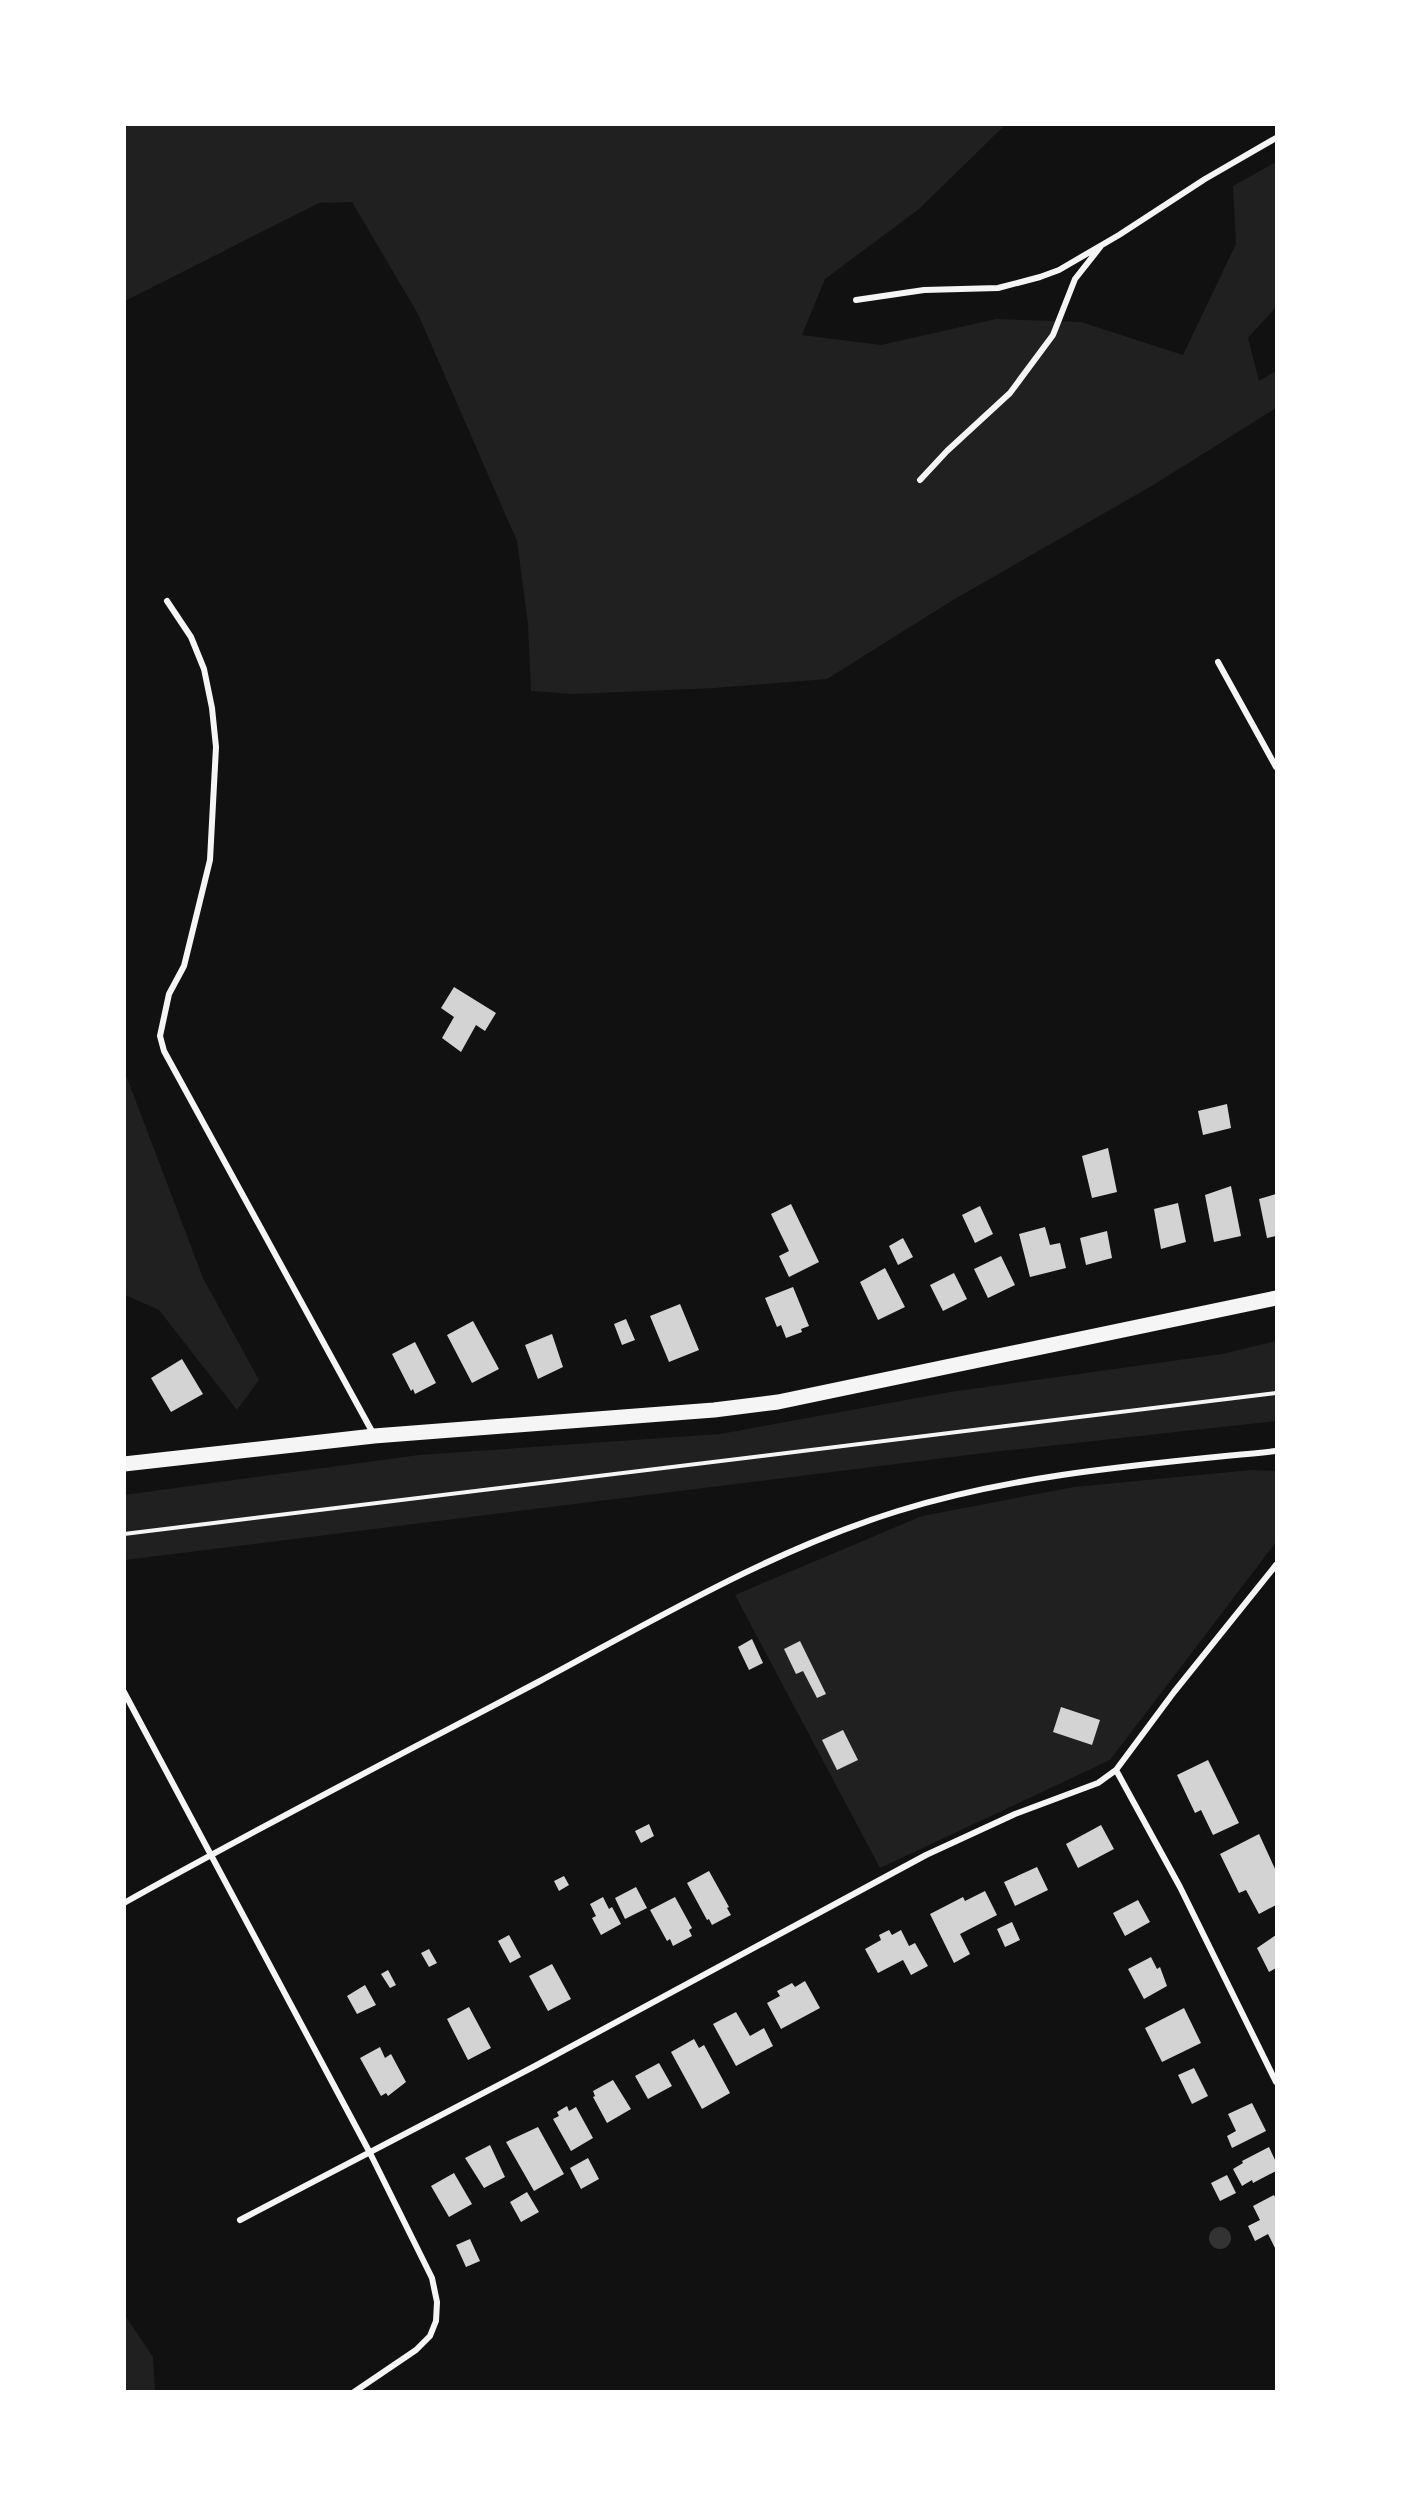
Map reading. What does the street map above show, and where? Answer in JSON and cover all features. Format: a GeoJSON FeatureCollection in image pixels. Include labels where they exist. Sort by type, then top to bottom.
{"type":"FeatureCollection","features":[{"type":"Feature","properties":{"kind":"main road"},"geometry":{"type":"LineString","coordinates":[[124,1464],[375,1436],[714,1410],[778,1402],[1276,1298]]}},
{"type":"Feature","properties":{"kind":"street"},"geometry":{"type":"LineString","coordinates":[[856,300],[924,290],[998,288],[1040,278],[1059,270],[1276,138]]}},
{"type":"Feature","properties":{"kind":"street"},"geometry":{"type":"LineString","coordinates":[[920,480],[1010,393],[1053,335],[1076,279],[1103,243]]}},
{"type":"Feature","properties":{"kind":"street"},"geometry":{"type":"LineString","coordinates":[[167,601],[190,637],[204,669],[212,708],[216,747],[210,860],[184,966],[169,994],[160,1036],[164,1051],[375,1436]]}},
{"type":"Feature","properties":{"kind":"street"},"geometry":{"type":"LineString","coordinates":[[1218,662],[1276,767]]}},
{"type":"Feature","properties":{"kind":"street"},"geometry":{"type":"LineString","coordinates":[[124,1903],[690,1601],[837,1533],[919,1505],[1015,1482],[1087,1471],[1276,1451]]}},
{"type":"Feature","properties":{"kind":"street"},"geometry":{"type":"LineString","coordinates":[[240,2220],[370,2153],[926,1855],[1015,1814],[1098,1783],[1116,1770],[1174,1692],[1276,1564]]}},
{"type":"Feature","properties":{"kind":"street"},"geometry":{"type":"LineString","coordinates":[[124,1692],[370,2153],[432,2278],[437,2302],[435,2321],[430,2336],[424,2343],[354,2391]]}},
{"type":"Feature","properties":{"kind":"street"},"geometry":{"type":"LineString","coordinates":[[1116,1770],[1180,1887],[1276,2082]]}},
{"type":"Feature","properties":{"kind":"path"},"geometry":{"type":"LineString","coordinates":[[124,1534],[1276,1393]]}},
{"type":"Feature","properties":{"kind":"shaded area"},"geometry":{"type":"Polygon","coordinates":[[[125,125],[1005,125],[919,209],[825,279],[802,335],[881,345],[996,319],[1081,322],[1183,355],[1236,244],[1233,186],[1276,162],[1276,307],[1248,338],[1259,381],[1276,371],[1276,408],[1155,484],[953,600],[827,679],[714,688],[574,694],[531,691],[528,624],[517,541],[418,314],[352,202],[319,203],[125,301],[125,125]]]}},
{"type":"Feature","properties":{"kind":"shaded area"},"geometry":{"type":"Polygon","coordinates":[[[124,1070],[203,1278],[259,1380],[237,1410],[159,1310],[125,1295],[124,1070]]]}},
{"type":"Feature","properties":{"kind":"shaded area"},"geometry":{"type":"Polygon","coordinates":[[[1276,1341],[1276,1421],[992,1452],[125,1560],[124,1495],[419,1455],[720,1434],[950,1392],[1222,1354],[1276,1341]]]}},
{"type":"Feature","properties":{"kind":"shaded area"},"geometry":{"type":"Polygon","coordinates":[[[1251,1470],[1276,1471],[1276,1542],[1110,1760],[880,1868],[735,1595],[922,1516],[1074,1487],[1251,1470]]]}},
{"type":"Feature","properties":{"kind":"shaded area"},"geometry":{"type":"Polygon","coordinates":[[[1220,2227],[1228,2230],[1231,2238],[1228,2246],[1220,2249],[1212,2246],[1209,2238],[1212,2230],[1220,2227]]]}},
{"type":"Feature","properties":{"kind":"shaded area"},"geometry":{"type":"Polygon","coordinates":[[[124,2314],[153,2357],[155,2391],[125,2391],[124,2314]]]}},
{"type":"Feature","properties":{"kind":"building"},"geometry":{"type":"Polygon","coordinates":[[[454,987],[496,1013],[485,1031],[476,1025],[461,1052],[442,1038],[454,1017],[441,1008],[454,987]]]}},
{"type":"Feature","properties":{"kind":"building"},"geometry":{"type":"Polygon","coordinates":[[[1227,1104],[1231,1128],[1203,1135],[1198,1111],[1227,1104]]]}},
{"type":"Feature","properties":{"kind":"building"},"geometry":{"type":"Polygon","coordinates":[[[1108,1148],[1117,1192],[1092,1198],[1082,1156],[1108,1148]]]}},
{"type":"Feature","properties":{"kind":"building"},"geometry":{"type":"Polygon","coordinates":[[[1231,1186],[1241,1236],[1214,1242],[1205,1195],[1231,1186]]]}},
{"type":"Feature","properties":{"kind":"building"},"geometry":{"type":"Polygon","coordinates":[[[1276,1194],[1276,1236],[1267,1238],[1259,1199],[1276,1194]]]}},
{"type":"Feature","properties":{"kind":"building"},"geometry":{"type":"Polygon","coordinates":[[[1178,1203],[1186,1242],[1161,1249],[1154,1209],[1178,1203]]]}},
{"type":"Feature","properties":{"kind":"building"},"geometry":{"type":"Polygon","coordinates":[[[791,1204],[819,1262],[789,1277],[779,1256],[789,1251],[771,1214],[791,1204]]]}},
{"type":"Feature","properties":{"kind":"building"},"geometry":{"type":"Polygon","coordinates":[[[980,1206],[993,1234],[975,1243],[962,1215],[980,1206]]]}},
{"type":"Feature","properties":{"kind":"building"},"geometry":{"type":"Polygon","coordinates":[[[1045,1227],[1050,1245],[1060,1243],[1066,1268],[1030,1277],[1019,1234],[1045,1227]]]}},
{"type":"Feature","properties":{"kind":"building"},"geometry":{"type":"Polygon","coordinates":[[[1107,1231],[1112,1258],[1086,1265],[1080,1238],[1107,1231]]]}},
{"type":"Feature","properties":{"kind":"building"},"geometry":{"type":"Polygon","coordinates":[[[903,1238],[913,1257],[898,1265],[889,1246],[903,1238]]]}},
{"type":"Feature","properties":{"kind":"building"},"geometry":{"type":"Polygon","coordinates":[[[1001,1256],[1015,1285],[988,1298],[974,1269],[1001,1256]]]}},
{"type":"Feature","properties":{"kind":"building"},"geometry":{"type":"Polygon","coordinates":[[[885,1268],[905,1307],[878,1320],[860,1282],[885,1268]]]}},
{"type":"Feature","properties":{"kind":"building"},"geometry":{"type":"Polygon","coordinates":[[[954,1273],[967,1299],[943,1311],[930,1285],[954,1273]]]}},
{"type":"Feature","properties":{"kind":"building"},"geometry":{"type":"Polygon","coordinates":[[[793,1287],[809,1326],[801,1329],[802,1332],[786,1338],[781,1325],[777,1327],[765,1298],[793,1287]]]}},
{"type":"Feature","properties":{"kind":"building"},"geometry":{"type":"Polygon","coordinates":[[[680,1304],[699,1350],[669,1362],[650,1316],[680,1304]]]}},
{"type":"Feature","properties":{"kind":"building"},"geometry":{"type":"Polygon","coordinates":[[[626,1319],[635,1340],[622,1345],[614,1324],[626,1319]]]}},
{"type":"Feature","properties":{"kind":"building"},"geometry":{"type":"Polygon","coordinates":[[[473,1321],[499,1369],[472,1383],[447,1335],[473,1321]]]}},
{"type":"Feature","properties":{"kind":"building"},"geometry":{"type":"Polygon","coordinates":[[[552,1334],[563,1367],[538,1379],[525,1345],[552,1334]]]}},
{"type":"Feature","properties":{"kind":"building"},"geometry":{"type":"Polygon","coordinates":[[[415,1342],[436,1383],[415,1394],[413,1389],[411,1391],[392,1354],[415,1342]]]}},
{"type":"Feature","properties":{"kind":"building"},"geometry":{"type":"Polygon","coordinates":[[[182,1359],[203,1394],[171,1412],[151,1378],[182,1359]]]}},
{"type":"Feature","properties":{"kind":"building"},"geometry":{"type":"Polygon","coordinates":[[[752,1639],[763,1663],[749,1670],[738,1647],[752,1639]]]}},
{"type":"Feature","properties":{"kind":"building"},"geometry":{"type":"Polygon","coordinates":[[[800,1641],[826,1694],[817,1698],[803,1671],[796,1674],[784,1649],[800,1641]]]}},
{"type":"Feature","properties":{"kind":"building"},"geometry":{"type":"Polygon","coordinates":[[[1061,1707],[1100,1720],[1092,1745],[1053,1732],[1061,1707]]]}},
{"type":"Feature","properties":{"kind":"building"},"geometry":{"type":"Polygon","coordinates":[[[843,1730],[858,1760],[837,1770],[822,1740],[843,1730]]]}},
{"type":"Feature","properties":{"kind":"building"},"geometry":{"type":"Polygon","coordinates":[[[1208,1760],[1239,1823],[1213,1835],[1201,1810],[1195,1813],[1177,1775],[1208,1760]]]}},
{"type":"Feature","properties":{"kind":"building"},"geometry":{"type":"Polygon","coordinates":[[[649,1824],[654,1836],[641,1843],[635,1831],[649,1824]]]}},
{"type":"Feature","properties":{"kind":"building"},"geometry":{"type":"Polygon","coordinates":[[[1101,1825],[1114,1849],[1078,1868],[1066,1844],[1101,1825]]]}},
{"type":"Feature","properties":{"kind":"building"},"geometry":{"type":"Polygon","coordinates":[[[1259,1834],[1276,1871],[1276,1905],[1259,1914],[1246,1890],[1239,1893],[1220,1854],[1259,1834]]]}},
{"type":"Feature","properties":{"kind":"building"},"geometry":{"type":"Polygon","coordinates":[[[1037,1867],[1048,1890],[1015,1906],[1004,1882],[1037,1867]]]}},
{"type":"Feature","properties":{"kind":"building"},"geometry":{"type":"Polygon","coordinates":[[[709,1871],[731,1915],[712,1925],[687,1883],[709,1871]]]}},
{"type":"Feature","properties":{"kind":"building"},"geometry":{"type":"Polygon","coordinates":[[[564,1876],[569,1885],[559,1891],[554,1881],[564,1876]]]}},
{"type":"Feature","properties":{"kind":"building"},"geometry":{"type":"Polygon","coordinates":[[[636,1887],[647,1908],[625,1919],[615,1898],[636,1887]]]}},
{"type":"Feature","properties":{"kind":"building"},"geometry":{"type":"Polygon","coordinates":[[[985,1891],[997,1915],[960,1934],[970,1954],[954,1963],[930,1914],[963,1897],[965,1901],[985,1891]]]}},
{"type":"Feature","properties":{"kind":"building"},"geometry":{"type":"Polygon","coordinates":[[[603,1897],[609,1909],[612,1907],[621,1924],[601,1935],[592,1918],[596,1916],[590,1904],[603,1897]]]}},
{"type":"Feature","properties":{"kind":"building"},"geometry":{"type":"Polygon","coordinates":[[[675,1897],[692,1928],[689,1930],[692,1936],[673,1946],[670,1939],[667,1941],[650,1910],[675,1897]]]}},
{"type":"Feature","properties":{"kind":"building"},"geometry":{"type":"Polygon","coordinates":[[[1138,1900],[1150,1922],[1125,1936],[1113,1913],[1138,1900]]]}},
{"type":"Feature","properties":{"kind":"building"},"geometry":{"type":"Polygon","coordinates":[[[1012,1922],[1020,1940],[1005,1947],[997,1929],[1012,1922]]]}},
{"type":"Feature","properties":{"kind":"building"},"geometry":{"type":"Polygon","coordinates":[[[889,1930],[892,1935],[901,1930],[909,1946],[915,1943],[928,1966],[911,1975],[903,1960],[878,1973],[865,1949],[881,1940],[879,1935],[889,1930]]]}},
{"type":"Feature","properties":{"kind":"building"},"geometry":{"type":"Polygon","coordinates":[[[509,1935],[521,1957],[510,1963],[498,1941],[509,1935]]]}},
{"type":"Feature","properties":{"kind":"building"},"geometry":{"type":"Polygon","coordinates":[[[1276,1935],[1276,1968],[1269,1972],[1257,1948],[1276,1935]]]}},
{"type":"Feature","properties":{"kind":"building"},"geometry":{"type":"Polygon","coordinates":[[[429,1949],[437,1963],[429,1967],[421,1953],[429,1949]]]}},
{"type":"Feature","properties":{"kind":"building"},"geometry":{"type":"Polygon","coordinates":[[[1151,1957],[1157,1969],[1160,1967],[1167,1986],[1144,1999],[1128,1969],[1151,1957]]]}},
{"type":"Feature","properties":{"kind":"building"},"geometry":{"type":"Polygon","coordinates":[[[552,1964],[571,1999],[548,2011],[529,1976],[552,1964]]]}},
{"type":"Feature","properties":{"kind":"building"},"geometry":{"type":"Polygon","coordinates":[[[388,1970],[396,1985],[390,1988],[381,1974],[388,1970]]]}},
{"type":"Feature","properties":{"kind":"building"},"geometry":{"type":"Polygon","coordinates":[[[805,1981],[820,2008],[781,2029],[767,2003],[780,1996],[777,1991],[792,1983],[795,1987],[805,1981]]]}},
{"type":"Feature","properties":{"kind":"building"},"geometry":{"type":"Polygon","coordinates":[[[365,1985],[376,2005],[357,2014],[347,1996],[365,1985]]]}},
{"type":"Feature","properties":{"kind":"building"},"geometry":{"type":"Polygon","coordinates":[[[469,2007],[491,2048],[468,2060],[447,2019],[469,2007]]]}},
{"type":"Feature","properties":{"kind":"building"},"geometry":{"type":"Polygon","coordinates":[[[1184,2008],[1201,2043],[1162,2062],[1145,2028],[1184,2008]]]}},
{"type":"Feature","properties":{"kind":"building"},"geometry":{"type":"Polygon","coordinates":[[[736,2012],[750,2036],[764,2028],[773,2046],[736,2066],[713,2024],[736,2012]]]}},
{"type":"Feature","properties":{"kind":"building"},"geometry":{"type":"Polygon","coordinates":[[[694,2039],[699,2048],[704,2045],[730,2093],[702,2109],[671,2052],[694,2039]]]}},
{"type":"Feature","properties":{"kind":"building"},"geometry":{"type":"Polygon","coordinates":[[[380,2047],[385,2058],[391,2054],[406,2082],[388,2096],[386,2093],[381,2096],[360,2058],[380,2047]]]}},
{"type":"Feature","properties":{"kind":"building"},"geometry":{"type":"Polygon","coordinates":[[[659,2063],[672,2086],[648,2099],[635,2076],[659,2063]]]}},
{"type":"Feature","properties":{"kind":"building"},"geometry":{"type":"Polygon","coordinates":[[[1194,2068],[1208,2096],[1192,2104],[1178,2075],[1194,2068]]]}},
{"type":"Feature","properties":{"kind":"building"},"geometry":{"type":"Polygon","coordinates":[[[613,2080],[631,2109],[607,2123],[593,2097],[595,2096],[593,2091],[613,2080]]]}},
{"type":"Feature","properties":{"kind":"building"},"geometry":{"type":"Polygon","coordinates":[[[1252,2103],[1266,2131],[1232,2148],[1227,2136],[1236,2131],[1228,2114],[1252,2103]]]}},
{"type":"Feature","properties":{"kind":"building"},"geometry":{"type":"Polygon","coordinates":[[[567,2106],[569,2111],[576,2107],[593,2138],[571,2151],[553,2119],[559,2116],[557,2112],[567,2106]]]}},
{"type":"Feature","properties":{"kind":"building"},"geometry":{"type":"Polygon","coordinates":[[[538,2127],[564,2174],[534,2191],[506,2142],[538,2127]]]}},
{"type":"Feature","properties":{"kind":"building"},"geometry":{"type":"Polygon","coordinates":[[[490,2145],[505,2177],[484,2188],[465,2158],[490,2145]]]}},
{"type":"Feature","properties":{"kind":"building"},"geometry":{"type":"Polygon","coordinates":[[[1269,2147],[1276,2162],[1276,2171],[1242,2186],[1233,2169],[1243,2163],[1242,2161],[1269,2147]]]}},
{"type":"Feature","properties":{"kind":"building"},"geometry":{"type":"Polygon","coordinates":[[[588,2158],[599,2179],[581,2189],[570,2168],[588,2158]]]}},
{"type":"Feature","properties":{"kind":"building"},"geometry":{"type":"Polygon","coordinates":[[[454,2173],[472,2204],[449,2217],[431,2186],[454,2173]]]}},
{"type":"Feature","properties":{"kind":"building"},"geometry":{"type":"Polygon","coordinates":[[[1227,2175],[1236,2193],[1220,2201],[1211,2183],[1227,2175]]]}},
{"type":"Feature","properties":{"kind":"building"},"geometry":{"type":"Polygon","coordinates":[[[527,2192],[539,2212],[521,2222],[510,2202],[527,2192]]]}},
{"type":"Feature","properties":{"kind":"building"},"geometry":{"type":"Polygon","coordinates":[[[1274,2195],[1276,2199],[1276,2250],[1268,2234],[1255,2241],[1248,2226],[1260,2220],[1253,2206],[1274,2195]]]}},
{"type":"Feature","properties":{"kind":"building"},"geometry":{"type":"Polygon","coordinates":[[[470,2239],[480,2261],[466,2267],[456,2245],[470,2239]]]}}]}
